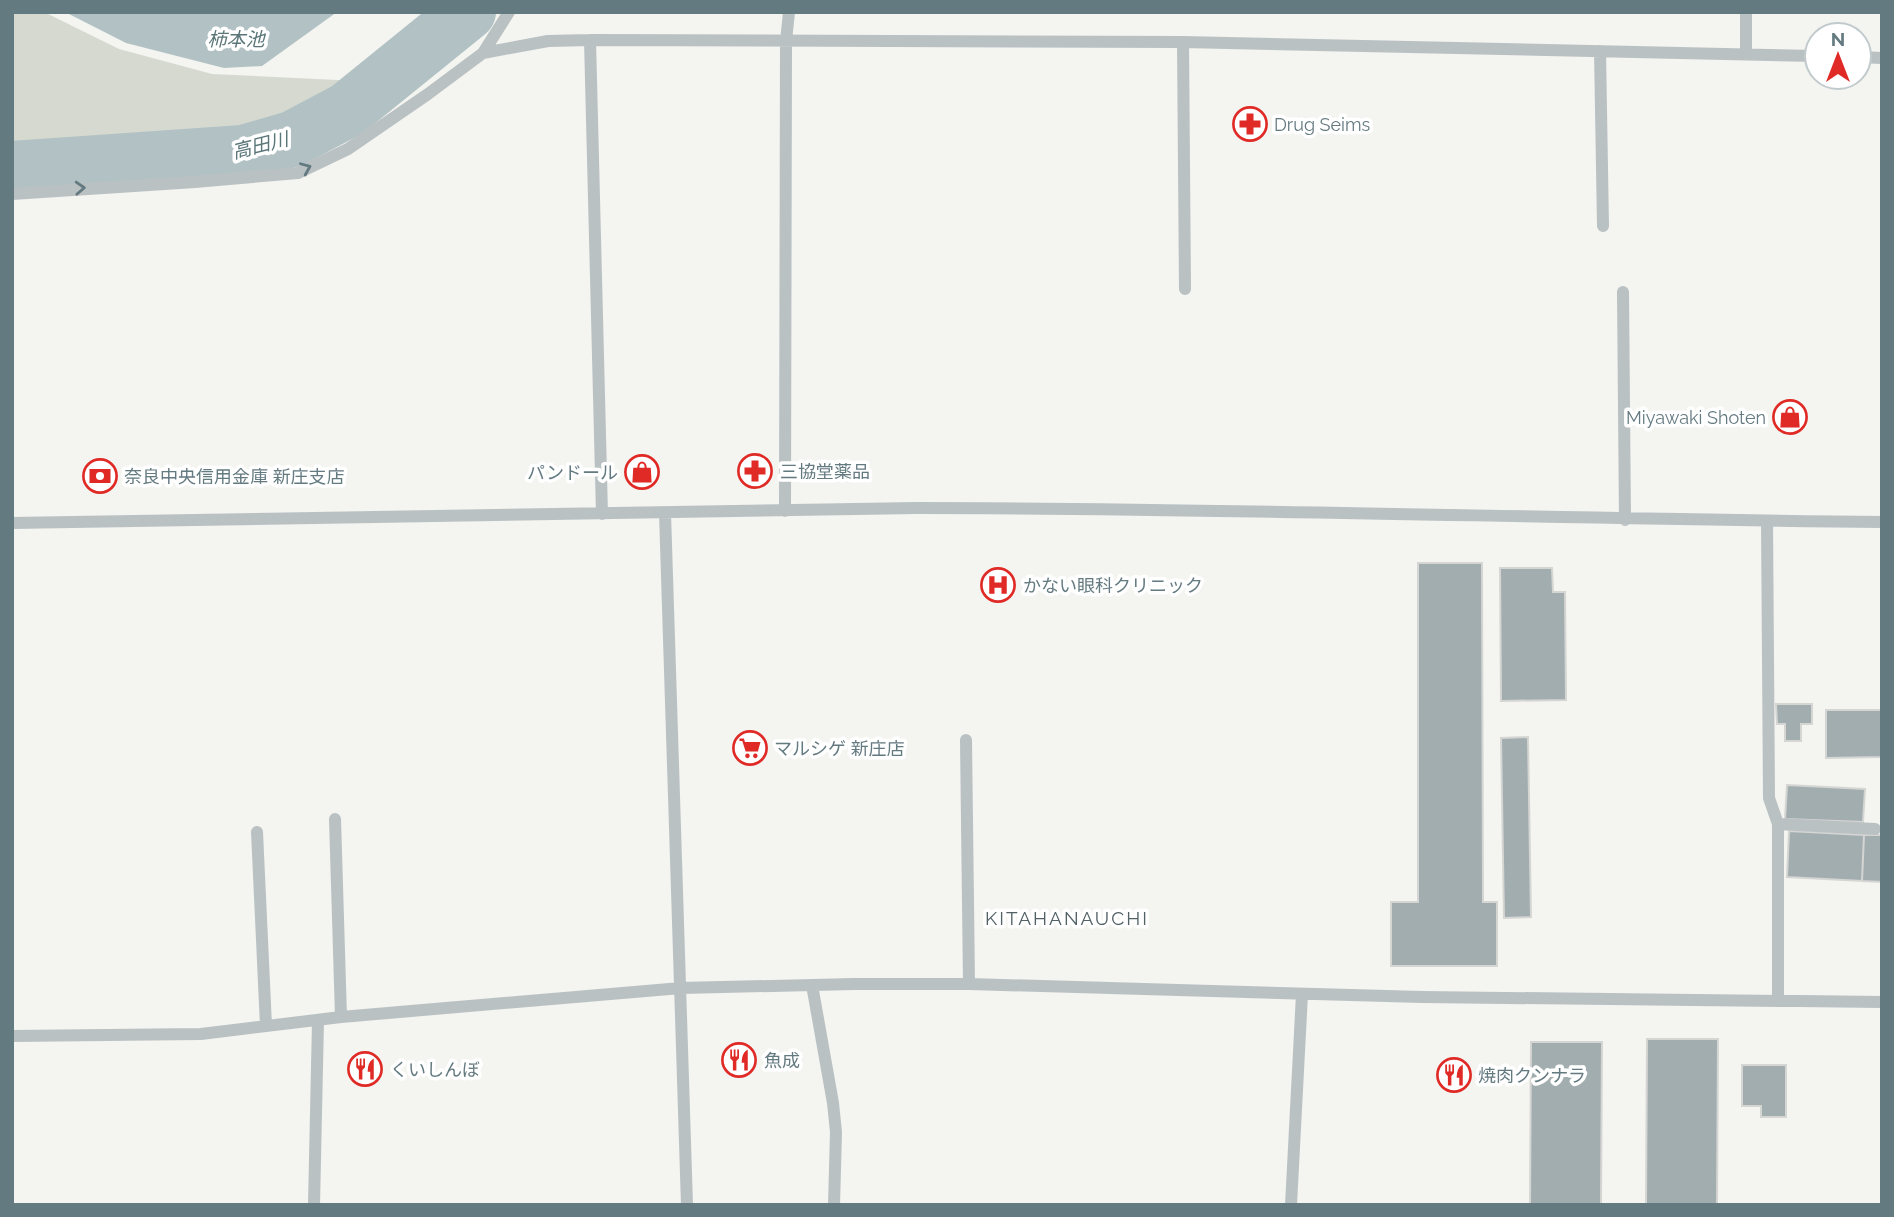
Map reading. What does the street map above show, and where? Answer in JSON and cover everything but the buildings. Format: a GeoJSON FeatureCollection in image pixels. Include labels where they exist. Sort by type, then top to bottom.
{"type":"FeatureCollection","features":[{"type":"Feature","properties":{"kind":"street"},"geometry":{"type":"LineString","coordinates":[[12,194],[298,173],[348,149],[483,53],[509,12]]}},
{"type":"Feature","properties":{"kind":"street"},"geometry":{"type":"LineString","coordinates":[[785,510],[786,41],[789,12]]}},
{"type":"Feature","properties":{"kind":"street"},"geometry":{"type":"LineString","coordinates":[[1746,12],[1746,54]]}},
{"type":"Feature","properties":{"kind":"street"},"geometry":{"type":"LineString","coordinates":[[483,53],[548,41],[590,40],[1183,42],[1803,56]]}},
{"type":"Feature","properties":{"kind":"street"},"geometry":{"type":"LineString","coordinates":[[590,40],[602,514]]}},
{"type":"Feature","properties":{"kind":"street"},"geometry":{"type":"LineString","coordinates":[[1183,42],[1185,289]]}},
{"type":"Feature","properties":{"kind":"street"},"geometry":{"type":"LineString","coordinates":[[1600,51],[1603,226]]}},
{"type":"Feature","properties":{"kind":"street"},"geometry":{"type":"LineString","coordinates":[[1623,292],[1625,520]]}},
{"type":"Feature","properties":{"kind":"street"},"geometry":{"type":"LineString","coordinates":[[12,523],[785,510],[1047,509],[1882,522]]}},
{"type":"Feature","properties":{"kind":"street"},"geometry":{"type":"LineString","coordinates":[[665,513],[687,1205]]}},
{"type":"Feature","properties":{"kind":"street"},"geometry":{"type":"LineString","coordinates":[[1767,521],[1769,799],[1778,824],[1778,1001]]}},
{"type":"Feature","properties":{"kind":"street"},"geometry":{"type":"LineString","coordinates":[[966,740],[969,984]]}},
{"type":"Feature","properties":{"kind":"street"},"geometry":{"type":"LineString","coordinates":[[335,819],[341,1017]]}},
{"type":"Feature","properties":{"kind":"street"},"geometry":{"type":"LineString","coordinates":[[1778,824],[1875,829]]}},
{"type":"Feature","properties":{"kind":"street"},"geometry":{"type":"LineString","coordinates":[[257,832],[266,1026]]}},
{"type":"Feature","properties":{"kind":"street"},"geometry":{"type":"LineString","coordinates":[[12,1036],[189,1035],[341,1017],[681,988],[812,985],[969,984],[1302,994],[1882,1002]]}},
{"type":"Feature","properties":{"kind":"street"},"geometry":{"type":"LineString","coordinates":[[812,985],[836,1132],[834,1205]]}},
{"type":"Feature","properties":{"kind":"street"},"geometry":{"type":"LineString","coordinates":[[1291,1205],[1302,994]]}},
{"type":"Feature","properties":{"kind":"street"},"geometry":{"type":"LineString","coordinates":[[314,1205],[318,1021]]}},
{"type":"Feature","properties":{"kind":"shaded area"},"geometry":{"type":"Polygon","coordinates":[[[12,12],[44,12],[119,49],[212,74],[358,81],[338,105],[296,128],[240,143],[12,163],[12,12]]]}},
{"type":"Feature","properties":{"kind":"water","name":"柿本池"},"geometry":{"type":"Polygon","coordinates":[[[65,12],[337,12],[262,66],[224,68],[126,43],[65,12]]]}},
{"type":"Feature","properties":{"kind":"waterway","name":"高田川"},"geometry":{"type":"LineString","coordinates":[[12,169],[243,153],[292,139],[347,110],[468,12]]}},
{"type":"Feature","properties":{"kind":"place","name":"Drug Seims"},"geometry":{"type":"Point","coordinates":[1250,124]}},
{"type":"Feature","properties":{"kind":"place","name":"Miyawaki Shoten"},"geometry":{"type":"Point","coordinates":[1790,417]}},
{"type":"Feature","properties":{"kind":"place","name":"三協堂薬品"},"geometry":{"type":"Point","coordinates":[755,471]}},
{"type":"Feature","properties":{"kind":"place","name":"パンドール"},"geometry":{"type":"Point","coordinates":[642,472]}},
{"type":"Feature","properties":{"kind":"place","name":"奈良中央信用金庫 新庄支店"},"geometry":{"type":"Point","coordinates":[100,476]}},
{"type":"Feature","properties":{"kind":"place","name":"かない眼科クリニック"},"geometry":{"type":"Point","coordinates":[998,585]}},
{"type":"Feature","properties":{"kind":"place","name":"マルシゲ 新庄店"},"geometry":{"type":"Point","coordinates":[750,748]}},
{"type":"Feature","properties":{"kind":"place","name":"魚成"},"geometry":{"type":"Point","coordinates":[739,1060]}},
{"type":"Feature","properties":{"kind":"place","name":"くいしんぼ"},"geometry":{"type":"Point","coordinates":[365,1069]}},
{"type":"Feature","properties":{"kind":"place","name":"焼肉クンナラ"},"geometry":{"type":"Point","coordinates":[1454,1075]}},
{"type":"Feature","properties":{"kind":"district","name":"KITAHANAUCHI"},"geometry":{"type":"Point","coordinates":[1067,918]}}]}
